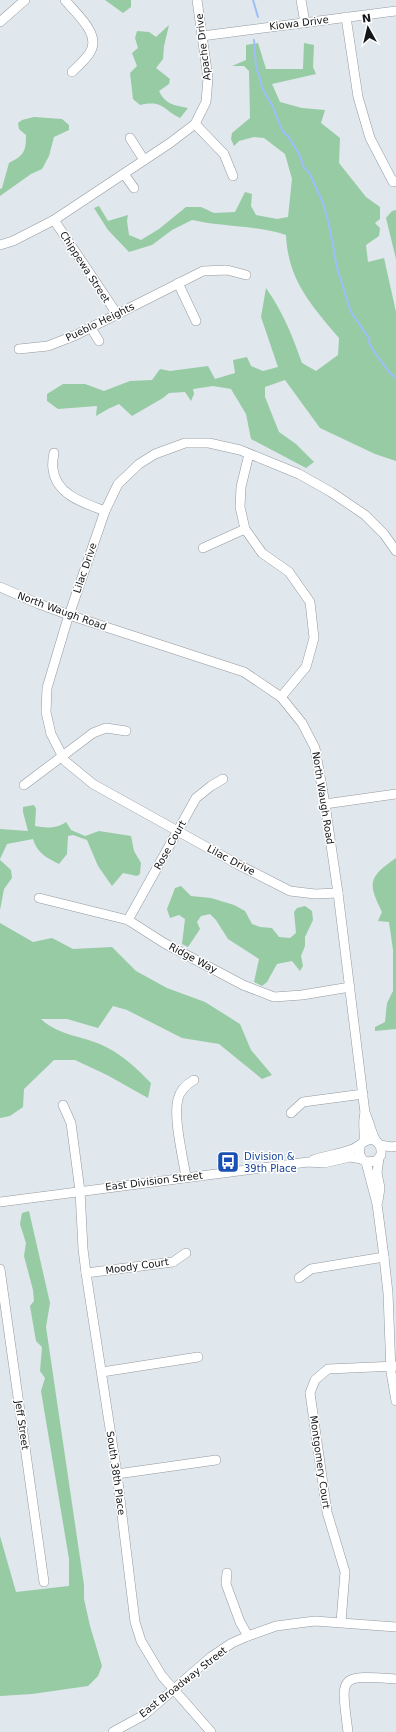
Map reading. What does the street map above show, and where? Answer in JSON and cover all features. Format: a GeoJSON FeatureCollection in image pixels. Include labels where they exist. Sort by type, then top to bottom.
{"type":"FeatureCollection","features":[{"type":"Feature","properties":{"kind":"street"},"geometry":{"type":"LineString","coordinates":[[0,22],[25,0]]}},
{"type":"Feature","properties":{"kind":"street"},"geometry":{"type":"LineString","coordinates":[[65,0],[90,31],[94,43],[90,54],[72,72]]}},
{"type":"Feature","properties":{"kind":"street","name":"Apache Drive"},"geometry":{"type":"LineString","coordinates":[[0,246],[54,220],[124,174],[195,124],[206,102],[208,78],[197,0]]}},
{"type":"Feature","properties":{"kind":"street"},"geometry":{"type":"LineString","coordinates":[[301,0],[305,23]]}},
{"type":"Feature","properties":{"kind":"street","name":"Kiowa Drive"},"geometry":{"type":"LineString","coordinates":[[202,36],[396,11]]}},
{"type":"Feature","properties":{"kind":"street"},"geometry":{"type":"LineString","coordinates":[[346,17],[358,97],[368,131],[393,182],[396,181]]}},
{"type":"Feature","properties":{"kind":"street"},"geometry":{"type":"LineString","coordinates":[[195,124],[224,154],[233,176]]}},
{"type":"Feature","properties":{"kind":"street"},"geometry":{"type":"LineString","coordinates":[[130,138],[144,160]]}},
{"type":"Feature","properties":{"kind":"street"},"geometry":{"type":"LineString","coordinates":[[124,174],[134,188]]}},
{"type":"Feature","properties":{"kind":"street","name":"Chippewa Street"},"geometry":{"type":"LineString","coordinates":[[54,220],[116,314]]}},
{"type":"Feature","properties":{"kind":"street","name":"Pueblo Heights"},"geometry":{"type":"LineString","coordinates":[[19,349],[48,346],[91,328],[203,271],[227,270],[246,275]]}},
{"type":"Feature","properties":{"kind":"street"},"geometry":{"type":"LineString","coordinates":[[178,283],[196,321]]}},
{"type":"Feature","properties":{"kind":"street"},"geometry":{"type":"LineString","coordinates":[[91,328],[99,341]]}},
{"type":"Feature","properties":{"kind":"street","name":"Lilac Drive"},"geometry":{"type":"LineString","coordinates":[[338,893],[315,894],[290,891],[237,864],[94,784],[71,766],[62,756],[51,734],[46,709],[47,688],[69,615],[105,511],[118,484],[139,464],[154,454],[185,443],[209,443],[229,447],[299,474],[346,501],[373,522],[396,551]]}},
{"type":"Feature","properties":{"kind":"street"},"geometry":{"type":"LineString","coordinates":[[54,453],[53,468],[55,476],[69,496],[105,511]]}},
{"type":"Feature","properties":{"kind":"street"},"geometry":{"type":"LineString","coordinates":[[249,454],[241,487],[240,507],[244,529],[262,553],[289,572],[310,602],[314,638],[306,667],[281,697]]}},
{"type":"Feature","properties":{"kind":"street"},"geometry":{"type":"LineString","coordinates":[[203,548],[244,529]]}},
{"type":"Feature","properties":{"kind":"street","name":"North Waugh Road"},"geometry":{"type":"LineString","coordinates":[[0,587],[69,615],[244,672],[281,697],[302,722],[315,748],[338,893],[363,1094],[365,1130],[363,1143]]}},
{"type":"Feature","properties":{"kind":"street"},"geometry":{"type":"LineString","coordinates":[[24,785],[93,733],[106,728],[126,731]]}},
{"type":"Feature","properties":{"kind":"street","name":"Rose Court"},"geometry":{"type":"LineString","coordinates":[[128,920],[196,798],[223,779]]}},
{"type":"Feature","properties":{"kind":"street"},"geometry":{"type":"LineString","coordinates":[[325,804],[396,794]]}},
{"type":"Feature","properties":{"kind":"street","name":"Ridge Way"},"geometry":{"type":"LineString","coordinates":[[39,898],[128,920],[164,943],[243,985],[274,997],[302,995],[350,987]]}},
{"type":"Feature","properties":{"kind":"street"},"geometry":{"type":"LineString","coordinates":[[186,1177],[177,1117],[178,1098],[186,1085],[194,1080]]}},
{"type":"Feature","properties":{"kind":"street"},"geometry":{"type":"LineString","coordinates":[[291,1113],[303,1102],[363,1094]]}},
{"type":"Feature","properties":{"kind":"street","name":"South 38th Place"},"geometry":{"type":"LineString","coordinates":[[63,1105],[71,1123],[80,1191],[86,1273],[117,1474],[136,1622],[141,1641],[149,1657],[162,1676],[211,1732]]}},
{"type":"Feature","properties":{"kind":"street","name":"North Waugh Road"},"geometry":{"type":"LineString","coordinates":[[364,1118],[370,1122],[372,1134],[378,1143]]}},
{"type":"Feature","properties":{"kind":"street"},"geometry":{"type":"LineString","coordinates":[[396,1146],[392,1147],[369,1140],[363,1143],[359,1152],[364,1160],[377,1204],[388,1294],[396,1401]]}},
{"type":"Feature","properties":{"kind":"street","name":"East Division Street"},"geometry":{"type":"LineString","coordinates":[[308,1162],[354,1149],[363,1143]]}},
{"type":"Feature","properties":{"kind":"street"},"geometry":{"type":"LineString","coordinates":[[377,1204],[380,1188],[377,1173],[380,1156],[378,1143]]}},
{"type":"Feature","properties":{"kind":"street"},"geometry":{"type":"LineString","coordinates":[[364,1160],[372,1162],[380,1156],[396,1152]]}},
{"type":"Feature","properties":{"kind":"street","name":"East Division Street"},"geometry":{"type":"LineString","coordinates":[[0,1202],[308,1162],[324,1163],[350,1156],[364,1160]]}},
{"type":"Feature","properties":{"kind":"street","name":"Moody Court"},"geometry":{"type":"LineString","coordinates":[[86,1273],[173,1262],[186,1253]]}},
{"type":"Feature","properties":{"kind":"street"},"geometry":{"type":"LineString","coordinates":[[299,1278],[311,1269],[384,1257]]}},
{"type":"Feature","properties":{"kind":"street","name":"Jeff Street"},"geometry":{"type":"LineString","coordinates":[[0,1269],[44,1582]]}},
{"type":"Feature","properties":{"kind":"street"},"geometry":{"type":"LineString","coordinates":[[102,1372],[198,1357]]}},
{"type":"Feature","properties":{"kind":"street","name":"Montgomery Court"},"geometry":{"type":"LineString","coordinates":[[341,1622],[345,1572],[324,1497],[310,1393],[315,1380],[328,1369],[394,1366]]}},
{"type":"Feature","properties":{"kind":"street"},"geometry":{"type":"LineString","coordinates":[[117,1474],[216,1460]]}},
{"type":"Feature","properties":{"kind":"street"},"geometry":{"type":"LineString","coordinates":[[227,1573],[226,1584],[240,1622],[248,1636]]}},
{"type":"Feature","properties":{"kind":"street","name":"East Broadway Street"},"geometry":{"type":"LineString","coordinates":[[113,1732],[144,1715],[173,1688],[211,1657],[232,1643],[248,1636],[276,1626],[304,1621],[341,1622],[396,1627]]}},
{"type":"Feature","properties":{"kind":"street"},"geometry":{"type":"LineString","coordinates":[[348,1732],[343,1694],[347,1682],[352,1678],[359,1677],[396,1679]]}},
{"type":"Feature","properties":{"kind":"green space"},"geometry":{"type":"Polygon","coordinates":[[[105,0],[131,0],[131,7],[123,13],[105,0]]]}},
{"type":"Feature","properties":{"kind":"green space"},"geometry":{"type":"Polygon","coordinates":[[[169,25],[164,46],[163,59],[156,68],[170,79],[169,84],[159,91],[162,96],[171,104],[188,108],[180,118],[162,106],[153,104],[140,105],[133,99],[130,73],[137,66],[132,53],[138,48],[135,38],[137,31],[149,32],[156,37],[169,25]]]}},
{"type":"Feature","properties":{"kind":"green space"},"geometry":{"type":"Polygon","coordinates":[[[258,43],[266,69],[303,69],[304,43],[314,45],[313,67],[316,74],[272,84],[280,102],[302,108],[325,110],[321,123],[340,138],[339,163],[366,197],[380,207],[380,219],[375,223],[380,228],[379,236],[366,245],[368,262],[384,258],[396,312],[396,461],[375,454],[320,428],[285,380],[265,387],[265,397],[279,432],[296,444],[314,462],[306,468],[251,439],[246,414],[231,389],[213,386],[193,389],[194,394],[191,401],[185,392],[169,393],[132,416],[119,404],[96,416],[97,406],[58,409],[47,401],[47,394],[63,384],[85,384],[104,391],[130,381],[152,380],[160,369],[170,371],[208,366],[215,379],[235,373],[233,360],[247,357],[251,366],[263,371],[278,367],[261,317],[266,288],[287,324],[302,363],[316,371],[338,355],[339,338],[310,303],[296,279],[291,265],[286,235],[263,229],[192,220],[172,230],[152,245],[129,252],[108,230],[94,208],[99,206],[108,221],[128,215],[127,221],[129,235],[141,240],[159,229],[186,207],[201,207],[214,213],[235,212],[245,192],[252,194],[251,206],[256,215],[277,219],[288,217],[292,179],[285,154],[264,138],[254,137],[239,141],[234,146],[231,139],[232,133],[250,118],[249,71],[244,66],[232,66],[246,60],[246,45],[258,43]]]}},
{"type":"Feature","properties":{"kind":"green space"},"geometry":{"type":"Polygon","coordinates":[[[34,117],[62,119],[69,125],[69,130],[54,137],[49,156],[42,169],[31,174],[0,196],[0,189],[2,188],[9,163],[18,158],[25,149],[26,135],[19,129],[18,123],[22,120],[34,117]]]}},
{"type":"Feature","properties":{"kind":"green space"},"geometry":{"type":"Polygon","coordinates":[[[396,210],[396,259],[386,218],[392,211],[396,210]]]}},
{"type":"Feature","properties":{"kind":"green space"},"geometry":{"type":"Polygon","coordinates":[[[34,805],[36,809],[35,826],[55,827],[66,822],[71,830],[85,836],[99,831],[131,836],[134,851],[141,863],[140,874],[137,876],[123,873],[112,886],[98,866],[87,840],[73,835],[68,836],[67,854],[59,864],[40,851],[33,839],[7,844],[0,859],[0,829],[28,831],[23,807],[34,805]]]}},
{"type":"Feature","properties":{"kind":"green space"},"geometry":{"type":"Polygon","coordinates":[[[396,858],[396,1029],[375,1031],[375,1027],[385,1022],[387,1003],[393,991],[393,950],[389,922],[378,921],[382,912],[374,894],[373,881],[380,870],[396,858]]]}},
{"type":"Feature","properties":{"kind":"green space"},"geometry":{"type":"Polygon","coordinates":[[[0,860],[11,870],[12,878],[4,889],[0,910],[0,860]]]}},
{"type":"Feature","properties":{"kind":"green space"},"geometry":{"type":"Polygon","coordinates":[[[181,886],[191,896],[211,898],[234,905],[245,911],[252,924],[260,927],[272,928],[279,937],[290,938],[296,933],[294,912],[297,908],[305,906],[312,911],[313,920],[305,937],[305,946],[301,956],[303,966],[300,971],[292,961],[277,964],[267,982],[262,986],[254,982],[259,959],[228,939],[216,920],[210,914],[201,916],[197,922],[200,929],[188,947],[182,944],[185,919],[179,915],[170,918],[167,909],[175,888],[181,886]]]}},
{"type":"Feature","properties":{"kind":"green space"},"geometry":{"type":"Polygon","coordinates":[[[0,923],[33,942],[52,938],[73,949],[112,947],[136,971],[167,988],[205,1002],[240,1024],[251,1050],[272,1075],[262,1079],[219,1044],[182,1038],[127,1010],[113,1006],[98,1028],[67,1019],[41,1019],[48,1025],[65,1033],[100,1044],[120,1055],[151,1083],[148,1098],[107,1075],[75,1060],[54,1060],[24,1089],[23,1107],[10,1116],[0,1118],[0,923]]]}},
{"type":"Feature","properties":{"kind":"green space"},"geometry":{"type":"Polygon","coordinates":[[[29,1211],[50,1303],[46,1327],[84,1585],[84,1599],[90,1626],[102,1666],[98,1676],[88,1686],[32,1694],[0,1696],[0,1536],[16,1592],[69,1586],[69,1559],[41,1391],[45,1378],[40,1371],[42,1347],[36,1341],[30,1306],[34,1301],[33,1290],[24,1256],[26,1243],[20,1224],[22,1213],[29,1211]]]}},
{"type":"Feature","properties":{"kind":"waterway"},"geometry":{"type":"LineString","coordinates":[[253,0],[258,17]]}},
{"type":"Feature","properties":{"kind":"waterway"},"geometry":{"type":"LineString","coordinates":[[254,40],[256,67],[262,88],[273,107],[283,132],[288,136],[300,156],[304,168],[309,172],[323,203],[329,224],[337,268],[351,312],[368,337],[370,345],[378,357],[389,372],[396,378]]}},
{"type":"Feature","properties":{"kind":"place","name":"Division & 39th Place"},"geometry":{"type":"Point","coordinates":[228,1162]}}]}
